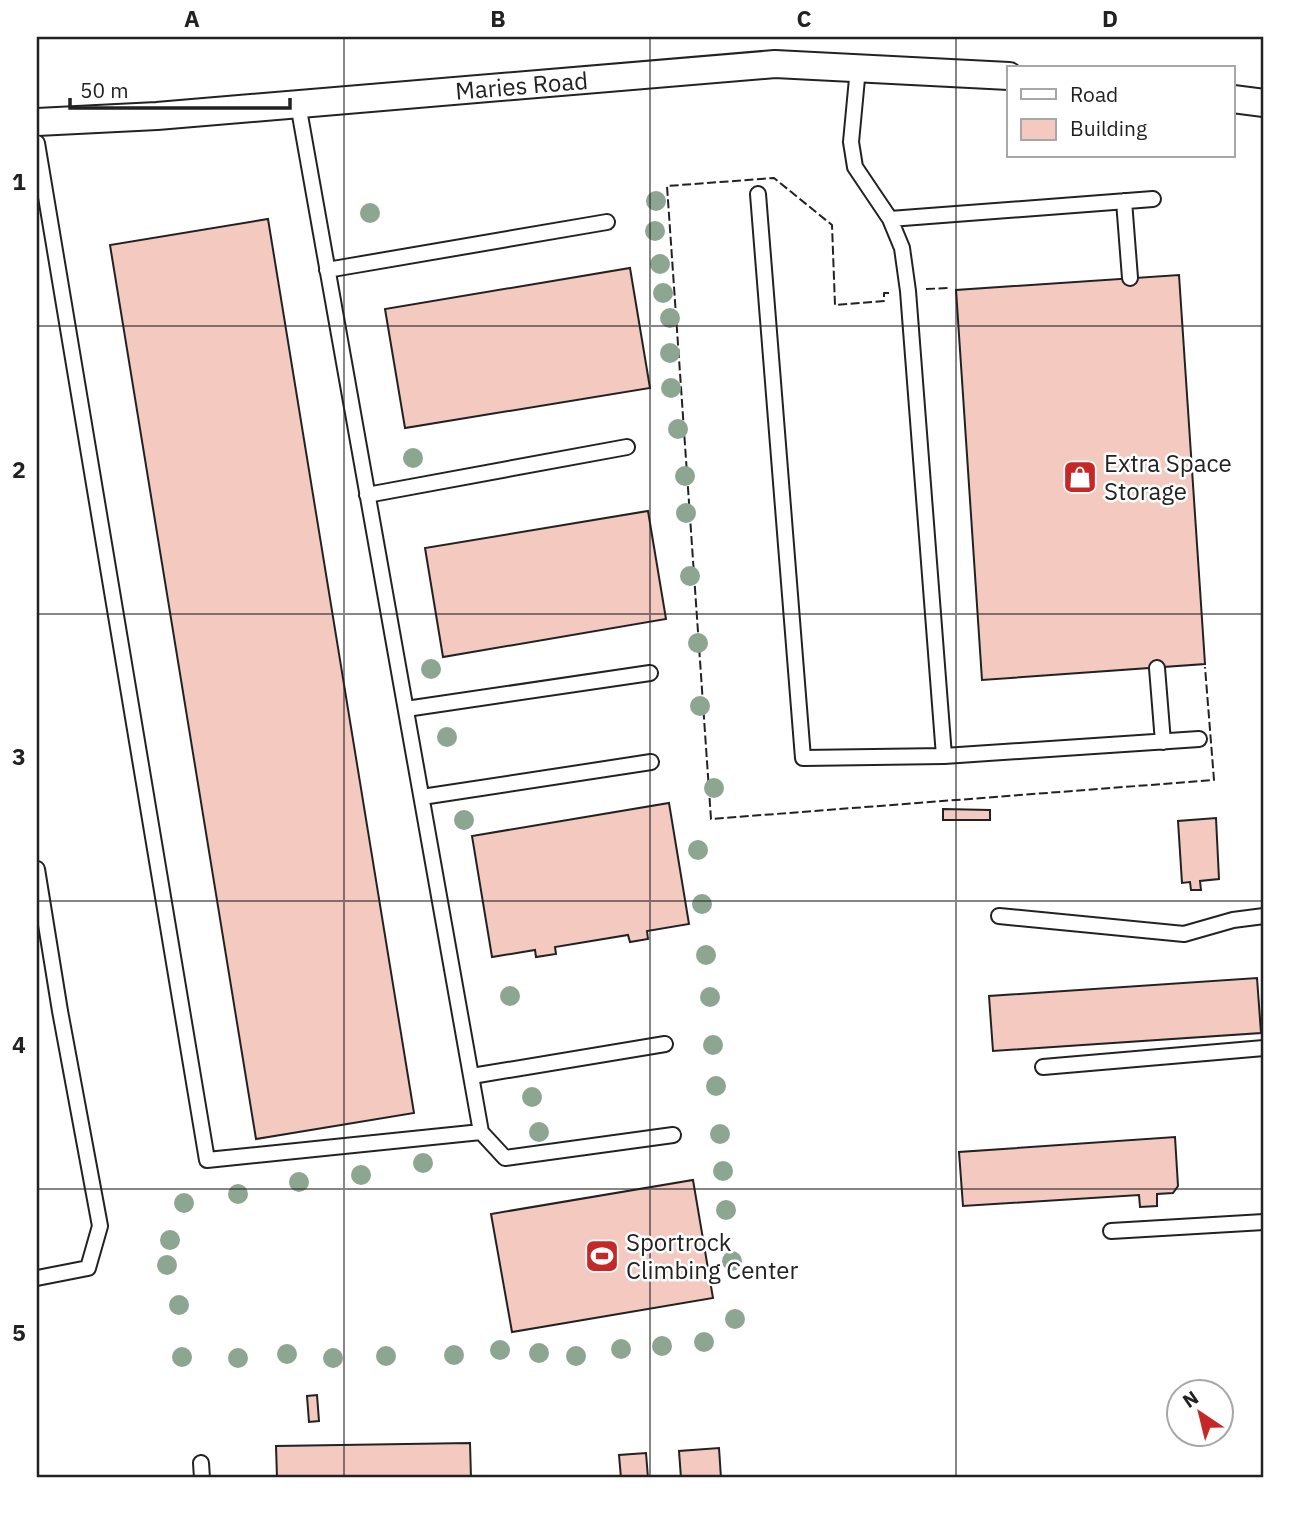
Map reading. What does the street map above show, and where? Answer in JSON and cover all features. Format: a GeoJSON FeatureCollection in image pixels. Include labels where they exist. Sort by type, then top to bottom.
{"type":"FeatureCollection","features":[{"type":"Feature","properties":{"kind":"street","name":"Maries Road"},"geometry":{"type":"LineString","coordinates":[[37,122],[157,116],[775,64],[1007,76]]}},
{"type":"Feature","properties":{"kind":"street"},"geometry":{"type":"LineString","coordinates":[[1234,99],[1264,103]]}},
{"type":"Feature","properties":{"kind":"lane"},"geometry":{"type":"LineString","coordinates":[[858,68],[851,142],[855,167],[890,219],[902,248],[908,291],[944,757]]}},
{"type":"Feature","properties":{"kind":"lane"},"geometry":{"type":"LineString","coordinates":[[298,104],[481,1132],[505,1158],[673,1135]]}},
{"type":"Feature","properties":{"kind":"lane"},"geometry":{"type":"LineString","coordinates":[[37,143],[207,1160],[481,1132]]}},
{"type":"Feature","properties":{"kind":"lane"},"geometry":{"type":"LineString","coordinates":[[758,194],[803,758],[944,757],[1199,739]]}},
{"type":"Feature","properties":{"kind":"lane"},"geometry":{"type":"LineString","coordinates":[[890,219],[1153,199]]}},
{"type":"Feature","properties":{"kind":"lane"},"geometry":{"type":"LineString","coordinates":[[1124,201],[1130,278]]}},
{"type":"Feature","properties":{"kind":"lane"},"geometry":{"type":"LineString","coordinates":[[327,270],[607,222]]}},
{"type":"Feature","properties":{"kind":"lane"},"geometry":{"type":"LineString","coordinates":[[367,495],[627,447]]}},
{"type":"Feature","properties":{"kind":"lane"},"geometry":{"type":"LineString","coordinates":[[1157,668],[1163,742]]}},
{"type":"Feature","properties":{"kind":"lane"},"geometry":{"type":"LineString","coordinates":[[406,709],[650,673]]}},
{"type":"Feature","properties":{"kind":"lane"},"geometry":{"type":"LineString","coordinates":[[422,797],[650,762]]}},
{"type":"Feature","properties":{"kind":"lane"},"geometry":{"type":"LineString","coordinates":[[37,869],[100,1226],[88,1268],[37,1278]]}},
{"type":"Feature","properties":{"kind":"lane"},"geometry":{"type":"LineString","coordinates":[[999,916],[1184,934],[1233,920],[1264,916]]}},
{"type":"Feature","properties":{"kind":"lane"},"geometry":{"type":"LineString","coordinates":[[472,1076],[664,1044]]}},
{"type":"Feature","properties":{"kind":"lane"},"geometry":{"type":"LineString","coordinates":[[1043,1067],[1264,1048]]}},
{"type":"Feature","properties":{"kind":"lane"},"geometry":{"type":"LineString","coordinates":[[1111,1231],[1264,1222]]}},
{"type":"Feature","properties":{"kind":"building"},"geometry":{"type":"Polygon","coordinates":[[[268,219],[414,1113],[256,1139],[110,245],[268,219]]]}},
{"type":"Feature","properties":{"kind":"building"},"geometry":{"type":"Polygon","coordinates":[[[630,268],[650,388],[405,428],[385,309],[630,268]]]}},
{"type":"Feature","properties":{"kind":"building","name":"Extra Space Storage"},"geometry":{"type":"Polygon","coordinates":[[[1179,275],[1205,664],[982,680],[956,290],[1179,275]]]}},
{"type":"Feature","properties":{"kind":"building"},"geometry":{"type":"Polygon","coordinates":[[[648,511],[666,619],[443,657],[425,548],[648,511]]]}},
{"type":"Feature","properties":{"kind":"building"},"geometry":{"type":"Polygon","coordinates":[[[669,803],[689,924],[647,931],[648,939],[630,942],[628,935],[555,947],[556,954],[536,957],[535,950],[492,957],[472,836],[669,803]]]}},
{"type":"Feature","properties":{"kind":"building"},"geometry":{"type":"Polygon","coordinates":[[[943,809],[990,810],[990,820],[943,820],[943,809]]]}},
{"type":"Feature","properties":{"kind":"building"},"geometry":{"type":"Polygon","coordinates":[[[1216,818],[1219,879],[1200,881],[1201,890],[1191,890],[1190,882],[1182,883],[1178,821],[1216,818]]]}},
{"type":"Feature","properties":{"kind":"building"},"geometry":{"type":"Polygon","coordinates":[[[1257,978],[1261,1033],[993,1051],[989,996],[1257,978]]]}},
{"type":"Feature","properties":{"kind":"building"},"geometry":{"type":"Polygon","coordinates":[[[1175,1137],[1178,1186],[1173,1193],[1157,1194],[1157,1206],[1140,1207],[1139,1195],[963,1206],[959,1152],[1175,1137]]]}},
{"type":"Feature","properties":{"kind":"building","name":"Sportrock Climbing Center"},"geometry":{"type":"Polygon","coordinates":[[[693,1180],[713,1298],[512,1332],[491,1214],[693,1180]]]}},
{"type":"Feature","properties":{"kind":"building"},"geometry":{"type":"Polygon","coordinates":[[[317,1395],[319,1421],[309,1422],[307,1396],[317,1395]]]}},
{"type":"Feature","properties":{"kind":"building"},"geometry":{"type":"Polygon","coordinates":[[[470,1443],[471,1478],[277,1478],[276,1446],[470,1443]]]}},
{"type":"Feature","properties":{"kind":"building"},"geometry":{"type":"Polygon","coordinates":[[[719,1448],[721,1478],[681,1478],[679,1451],[719,1448]]]}},
{"type":"Feature","properties":{"kind":"building"},"geometry":{"type":"Polygon","coordinates":[[[646,1453],[648,1478],[621,1478],[619,1455],[646,1453]]]}},
{"type":"Feature","properties":{"kind":"fence"},"geometry":{"type":"LineString","coordinates":[[889,293],[884,293],[884,301],[835,305],[832,225],[774,178],[667,186],[711,819],[1214,780],[1205,667]]}},
{"type":"Feature","properties":{"kind":"fence"},"geometry":{"type":"LineString","coordinates":[[926,289],[950,288]]}},
{"type":"Feature","properties":{"kind":"place","name":"Extra Space Storage"},"geometry":{"type":"Point","coordinates":[1080,477]}},
{"type":"Feature","properties":{"kind":"place","name":"Sportrock Climbing Center"},"geometry":{"type":"Point","coordinates":[602,1256]}}]}
